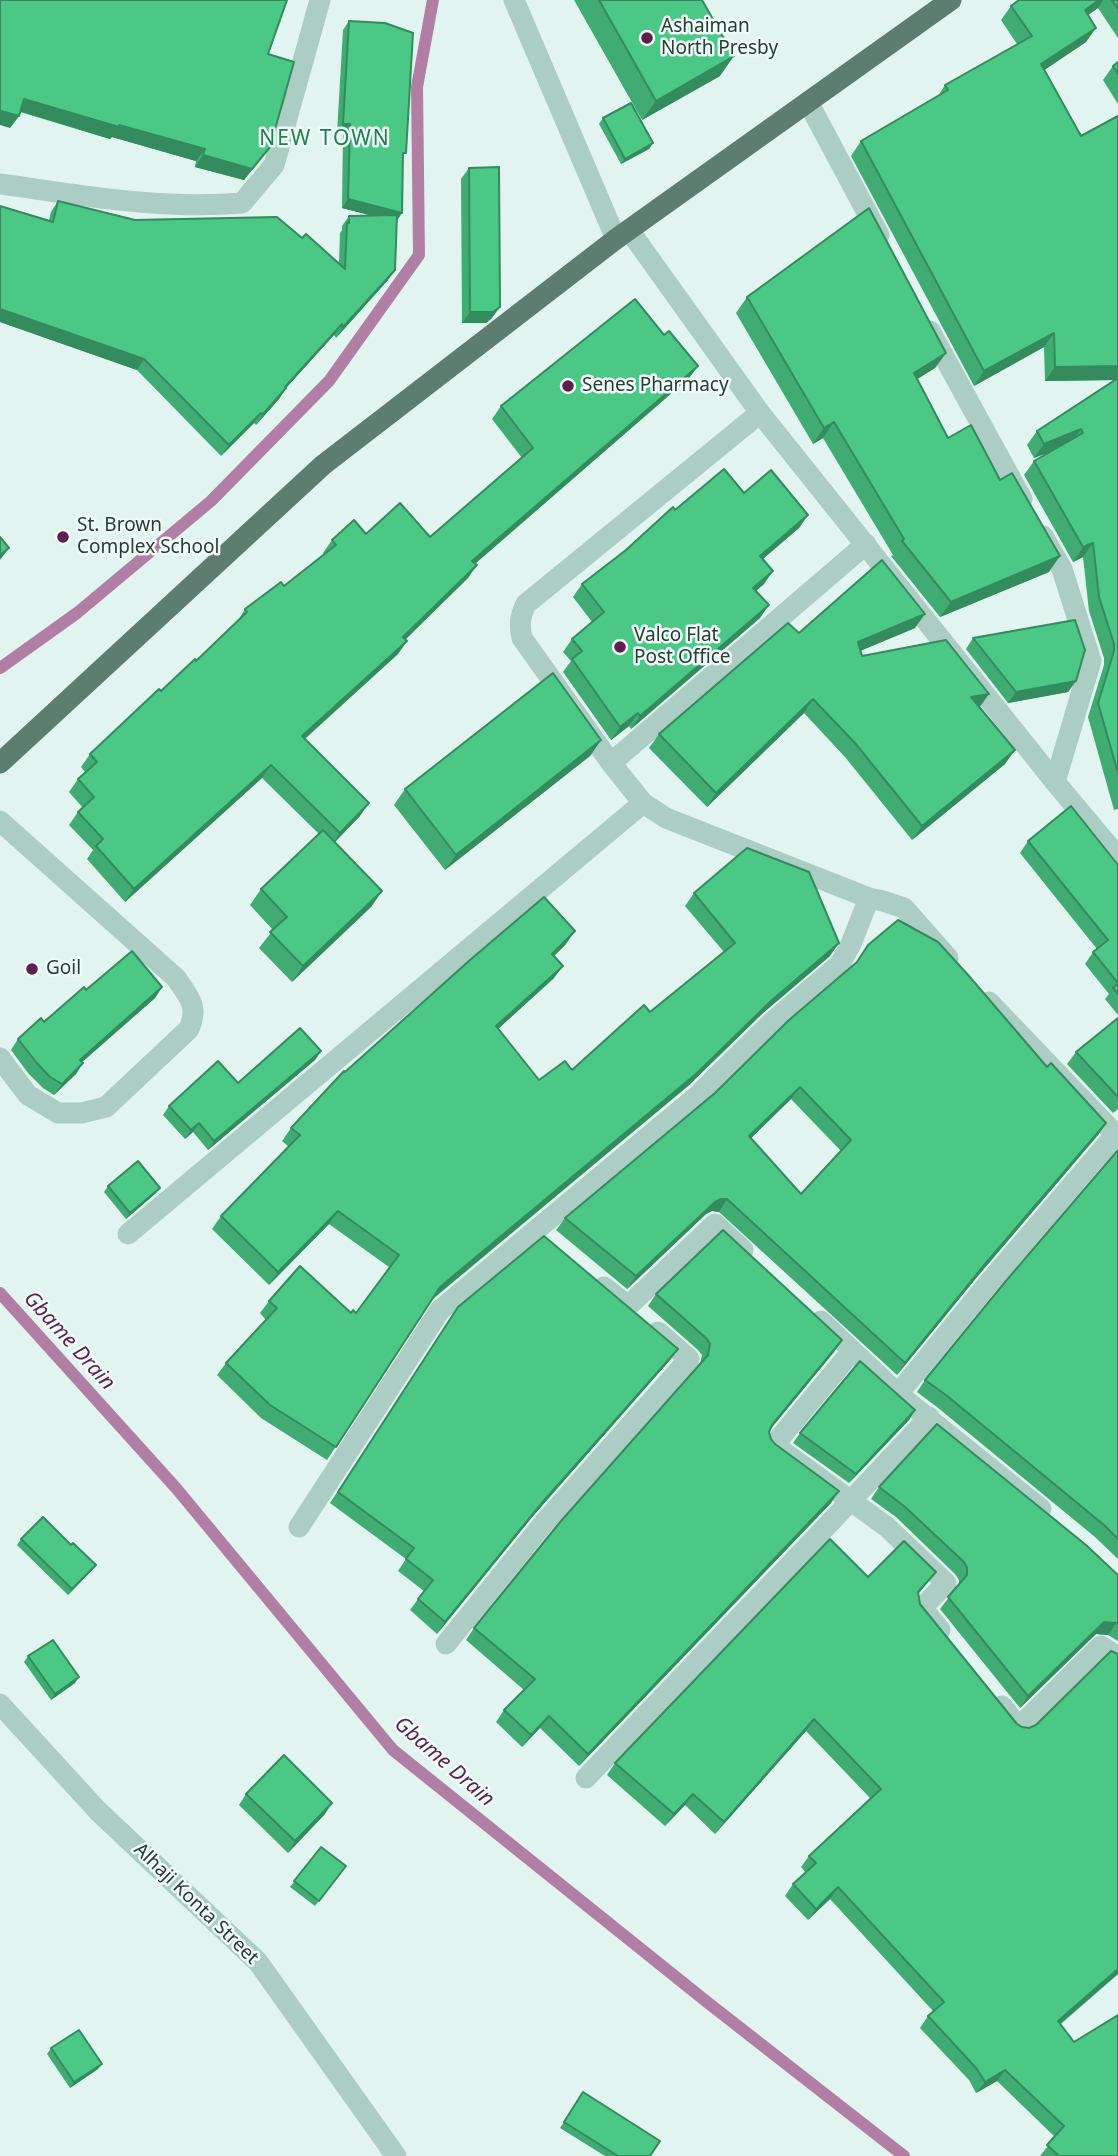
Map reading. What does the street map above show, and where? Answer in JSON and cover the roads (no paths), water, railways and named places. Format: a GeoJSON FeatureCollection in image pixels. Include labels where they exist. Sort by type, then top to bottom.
{"type":"FeatureCollection","features":[{"type":"Feature","properties":{"kind":"main road"},"geometry":{"type":"LineString","coordinates":[[0,763],[323,465],[623,235],[951,0]]}},
{"type":"Feature","properties":{"kind":"street"},"geometry":{"type":"LineString","coordinates":[[0,184],[153,204],[205,206],[242,203],[274,166],[320,0]]}},
{"type":"Feature","properties":{"kind":"street"},"geometry":{"type":"LineString","coordinates":[[514,0],[623,235],[760,413],[1118,857]]}},
{"type":"Feature","properties":{"kind":"street"},"geometry":{"type":"LineString","coordinates":[[808,102],[886,248]]}},
{"type":"Feature","properties":{"kind":"street"},"geometry":{"type":"LineString","coordinates":[[919,310],[1062,569],[1091,661],[1055,782]]}},
{"type":"Feature","properties":{"kind":"street"},"geometry":{"type":"LineString","coordinates":[[760,413],[526,604],[521,614],[520,626],[522,638],[611,763],[643,803],[666,818],[869,898],[904,908],[1116,1136],[987,1285],[898,1394]]}},
{"type":"Feature","properties":{"kind":"street"},"geometry":{"type":"LineString","coordinates":[[611,763],[866,544]]}},
{"type":"Feature","properties":{"kind":"street"},"geometry":{"type":"LineString","coordinates":[[128,1234],[643,803]]}},
{"type":"Feature","properties":{"kind":"street"},"geometry":{"type":"LineString","coordinates":[[0,821],[176,978],[191,1000],[195,1016],[189,1030],[106,1107],[81,1113],[58,1113],[29,1095],[0,1058]]}},
{"type":"Feature","properties":{"kind":"street"},"geometry":{"type":"LineString","coordinates":[[299,1527],[440,1310],[697,1096],[772,1022],[839,964],[851,944],[869,898]]}},
{"type":"Feature","properties":{"kind":"street"},"geometry":{"type":"LineString","coordinates":[[628,1306],[715,1224],[754,1260]]}},
{"type":"Feature","properties":{"kind":"street"},"geometry":{"type":"LineString","coordinates":[[535,1230],[555,1247]]}},
{"type":"Feature","properties":{"kind":"street"},"geometry":{"type":"LineString","coordinates":[[446,1644],[543,1524],[688,1359],[586,1272]]}},
{"type":"Feature","properties":{"kind":"street"},"geometry":{"type":"LineString","coordinates":[[803,1306],[898,1394],[1057,1522]]}},
{"type":"Feature","properties":{"kind":"street"},"geometry":{"type":"LineString","coordinates":[[852,1351],[774,1445],[887,1527],[947,1583],[922,1608],[949,1640]]}},
{"type":"Feature","properties":{"kind":"street"},"geometry":{"type":"LineString","coordinates":[[586,1778],[929,1418]]}},
{"type":"Feature","properties":{"kind":"street"},"geometry":{"type":"LineString","coordinates":[[993,1694],[1019,1727],[1101,1646],[1118,1657]]}},
{"type":"Feature","properties":{"kind":"street","name":"Alhaji Konta Street"},"geometry":{"type":"LineString","coordinates":[[0,1704],[98,1811],[258,1962],[396,2156]]}},
{"type":"Feature","properties":{"kind":"waterway"},"geometry":{"type":"LineString","coordinates":[[0,668],[77,613],[211,501],[329,381],[419,255],[417,87],[433,0]]}},
{"type":"Feature","properties":{"kind":"waterway","name":"Gbame Drain"},"geometry":{"type":"LineString","coordinates":[[0,1293],[176,1488],[393,1750],[904,2156]]}},
{"type":"Feature","properties":{"kind":"place","name":"Ashaiman North Presby"},"geometry":{"type":"Point","coordinates":[647,38]}},
{"type":"Feature","properties":{"kind":"place","name":"Senes Pharmacy"},"geometry":{"type":"Point","coordinates":[568,386]}},
{"type":"Feature","properties":{"kind":"place","name":"St. Brown Complex School"},"geometry":{"type":"Point","coordinates":[63,537]}},
{"type":"Feature","properties":{"kind":"place","name":"Valco Flat Post Office"},"geometry":{"type":"Point","coordinates":[620,647]}},
{"type":"Feature","properties":{"kind":"place","name":"Goil"},"geometry":{"type":"Point","coordinates":[32,969]}},
{"type":"Feature","properties":{"kind":"district","name":"NEW TOWN"},"geometry":{"type":"Point","coordinates":[325,139]}}]}
